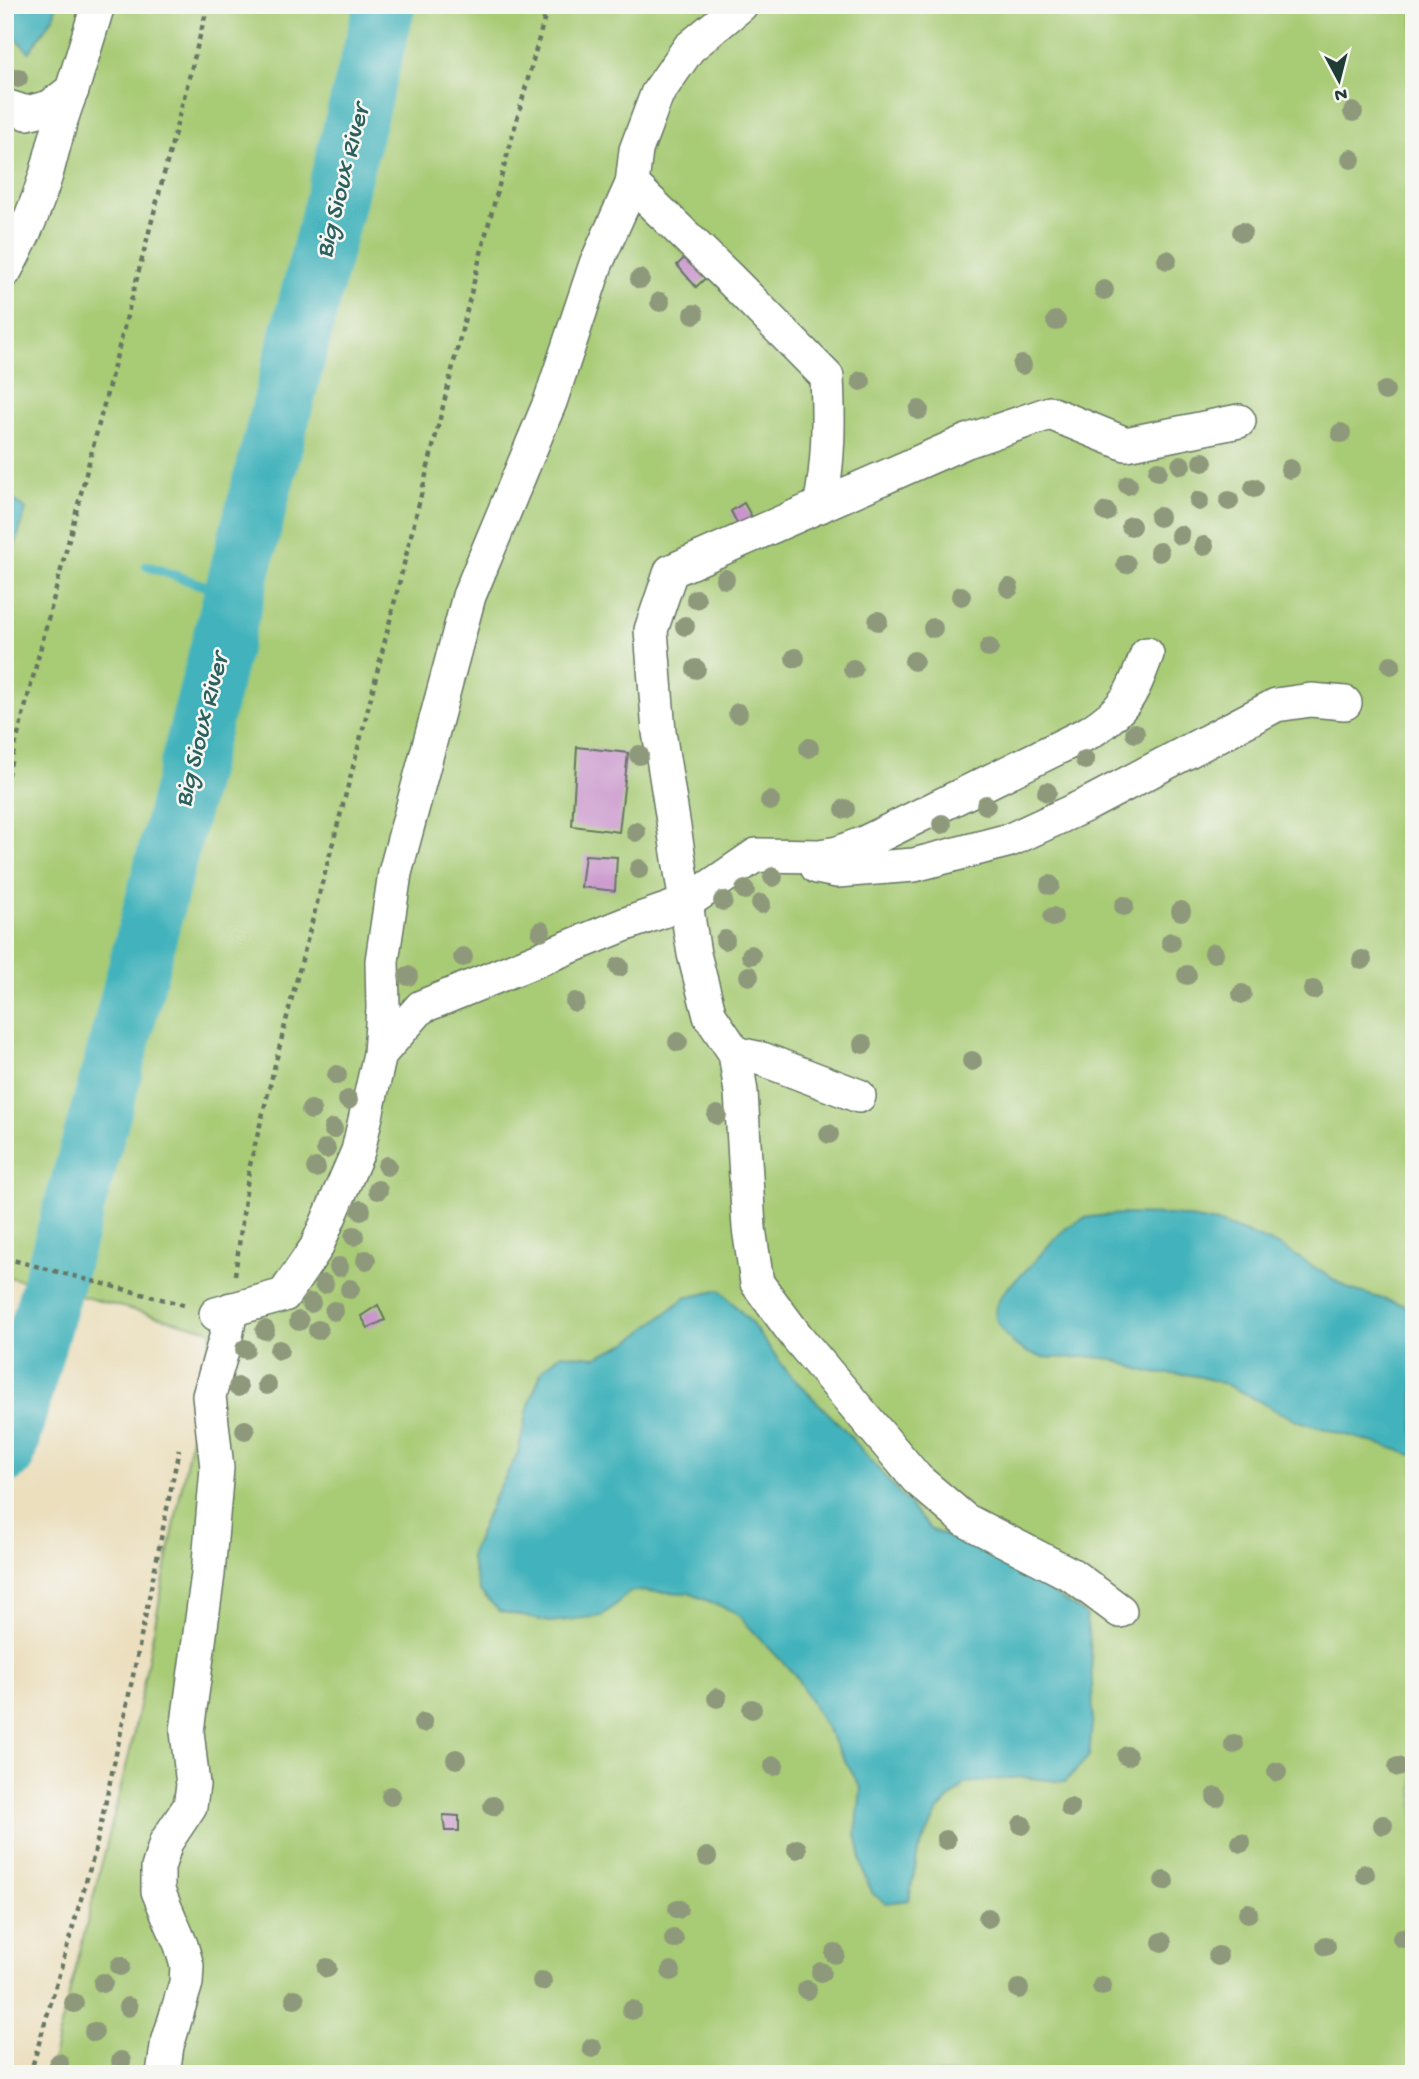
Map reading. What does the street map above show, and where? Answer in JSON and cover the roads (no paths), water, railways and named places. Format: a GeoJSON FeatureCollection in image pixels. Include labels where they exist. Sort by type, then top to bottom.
{"type":"FeatureCollection","features":[{"type":"Feature","properties":{"kind":"lane"},"geometry":{"type":"LineString","coordinates":[[5,271],[30,222],[46,177],[65,106],[98,5]]}},
{"type":"Feature","properties":{"kind":"lane"},"geometry":{"type":"LineString","coordinates":[[163,2074],[167,2046],[187,1983],[187,1966],[158,1891],[158,1868],[166,1842],[190,1806],[193,1785],[187,1731],[208,1574],[217,1468],[209,1396],[226,1337],[224,1311],[284,1295],[316,1248],[358,1151],[380,1055],[382,961],[395,873],[469,596],[550,402],[596,264],[632,184],[636,150],[657,94],[689,48],[741,5]]}},
{"type":"Feature","properties":{"kind":"lane"},"geometry":{"type":"LineString","coordinates":[[5,106],[27,113],[50,107],[72,90]]}},
{"type":"Feature","properties":{"kind":"lane"},"geometry":{"type":"LineString","coordinates":[[632,184],[827,377],[829,427],[820,506]]}},
{"type":"Feature","properties":{"kind":"lane"},"geometry":{"type":"LineString","coordinates":[[1120,1611],[1072,1575],[965,1520],[917,1479],[797,1337],[757,1283],[749,1228],[741,1092],[735,1054],[710,1016],[694,954],[659,732],[651,630],[671,571],[967,441],[1051,413],[1126,444],[1239,421]]}},
{"type":"Feature","properties":{"kind":"lane"},"geometry":{"type":"LineString","coordinates":[[380,1055],[421,1007],[626,924],[686,903],[756,855],[819,856],[838,853],[864,843],[1090,732],[1111,718],[1127,702],[1147,654]]}},
{"type":"Feature","properties":{"kind":"lane"},"geometry":{"type":"LineString","coordinates":[[837,871],[914,865],[1010,840],[1090,803],[1276,705],[1311,700],[1345,703]]}},
{"type":"Feature","properties":{"kind":"lane"},"geometry":{"type":"LineString","coordinates":[[756,855],[837,871],[873,886]]}},
{"type":"Feature","properties":{"kind":"lane"},"geometry":{"type":"LineString","coordinates":[[735,1054],[762,1059],[859,1096]]}},
{"type":"Feature","properties":{"kind":"water"},"geometry":{"type":"Polygon","coordinates":[[[5,5],[56,5],[54,16],[29,52],[5,27],[5,5]]]}},
{"type":"Feature","properties":{"kind":"water"},"geometry":{"type":"Polygon","coordinates":[[[5,494],[26,509],[13,553],[5,554],[5,494]]]}},
{"type":"Feature","properties":{"kind":"water"},"geometry":{"type":"Polygon","coordinates":[[[1122,1214],[1174,1215],[1223,1224],[1280,1246],[1349,1289],[1414,1308],[1414,1456],[1297,1420],[1231,1387],[1206,1378],[1154,1373],[1100,1357],[1059,1358],[1033,1355],[1008,1338],[1000,1328],[995,1310],[1008,1288],[1068,1227],[1086,1218],[1122,1214]]]}},
{"type":"Feature","properties":{"kind":"water"},"geometry":{"type":"Polygon","coordinates":[[[720,1290],[748,1319],[789,1374],[842,1427],[930,1529],[1000,1559],[1085,1614],[1091,1649],[1093,1715],[1089,1756],[1065,1782],[1022,1777],[966,1783],[938,1811],[918,1852],[909,1900],[886,1903],[873,1894],[864,1874],[856,1834],[861,1788],[795,1675],[735,1612],[689,1593],[631,1591],[602,1616],[550,1622],[499,1611],[479,1590],[470,1556],[493,1500],[518,1453],[529,1405],[542,1370],[561,1354],[596,1357],[629,1342],[685,1298],[720,1290]]]}},
{"type":"Feature","properties":{"kind":"waterway","name":"Big Sioux River"},"geometry":{"type":"LineString","coordinates":[[5,1453],[110,1079],[385,5]]}},
{"type":"Feature","properties":{"kind":"waterway"},"geometry":{"type":"LineString","coordinates":[[147,566],[234,596]]}}]}
